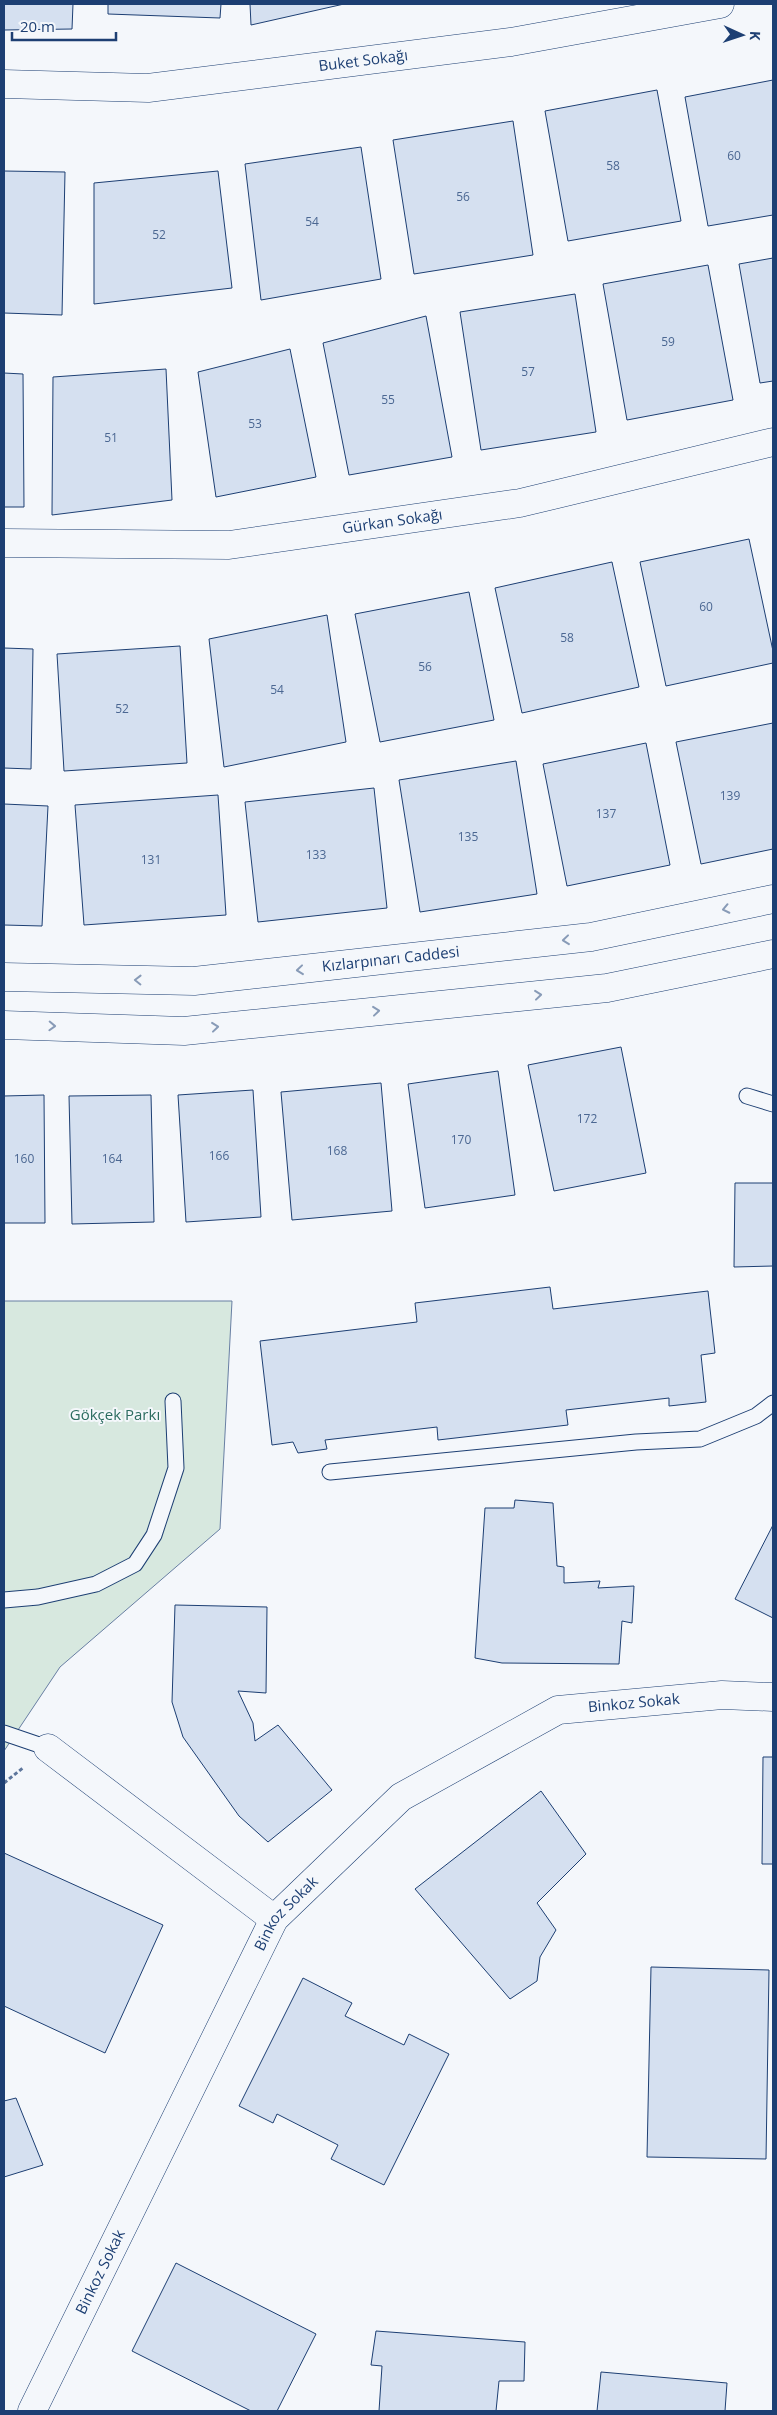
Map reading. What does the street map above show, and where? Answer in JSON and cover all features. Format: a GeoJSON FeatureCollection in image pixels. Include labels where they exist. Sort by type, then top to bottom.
{"type":"FeatureCollection","features":[{"type":"Feature","properties":{"kind":"street","name":"Buket Sokağı"},"geometry":{"type":"LineString","coordinates":[[4,84],[148,88],[510,42],[720,4]]}},
{"type":"Feature","properties":{"kind":"street","name":"Gürkan Sokağı"},"geometry":{"type":"LineString","coordinates":[[4,543],[228,545],[520,503],[773,442]]}},
{"type":"Feature","properties":{"kind":"street","name":"Kızlarpınarı Caddesi"},"geometry":{"type":"LineString","coordinates":[[4,977],[194,981],[591,937],[773,899]]}},
{"type":"Feature","properties":{"kind":"street"},"geometry":{"type":"LineString","coordinates":[[4,1025],[184,1031],[607,988],[773,954]]}},
{"type":"Feature","properties":{"kind":"street","name":"Binkoz Sokak"},"geometry":{"type":"LineString","coordinates":[[32,2411],[274,1919],[401,1797],[558,1710],[722,1695],[773,1697]]}},
{"type":"Feature","properties":{"kind":"street"},"geometry":{"type":"LineString","coordinates":[[48,1748],[274,1919]]}},
{"type":"Feature","properties":{"kind":"lane"},"geometry":{"type":"LineString","coordinates":[[747,1096],[773,1104]]}},
{"type":"Feature","properties":{"kind":"lane"},"geometry":{"type":"LineString","coordinates":[[4,1600],[38,1597],[96,1584],[135,1564],[154,1535],[176,1468],[173,1401]]}},
{"type":"Feature","properties":{"kind":"lane"},"geometry":{"type":"LineString","coordinates":[[330,1472],[636,1442],[700,1439],[756,1416],[773,1403]]}},
{"type":"Feature","properties":{"kind":"lane"},"geometry":{"type":"LineString","coordinates":[[4,1733],[48,1748]]}},
{"type":"Feature","properties":{"kind":"green space","name":"Gökçek Parkı"},"geometry":{"type":"Polygon","coordinates":[[[4,1301],[232,1301],[220,1529],[60,1667],[4,1751],[4,1301]]]}},
{"type":"Feature","properties":{"kind":"building"},"geometry":{"type":"Polygon","coordinates":[[[4,4],[73,4],[72,29],[4,30],[4,4]]]}},
{"type":"Feature","properties":{"kind":"building"},"geometry":{"type":"Polygon","coordinates":[[[108,4],[221,4],[220,18],[108,14],[108,4]]]}},
{"type":"Feature","properties":{"kind":"building"},"geometry":{"type":"Polygon","coordinates":[[[250,4],[344,4],[251,25],[250,4]]]}},
{"type":"Feature","properties":{"kind":"building"},"geometry":{"type":"Polygon","coordinates":[[[773,80],[773,215],[708,226],[685,97],[773,80]]]}},
{"type":"Feature","properties":{"kind":"building"},"geometry":{"type":"Polygon","coordinates":[[[657,90],[681,221],[568,241],[545,111],[657,90]]]}},
{"type":"Feature","properties":{"kind":"building"},"geometry":{"type":"Polygon","coordinates":[[[513,121],[533,255],[414,274],[393,140],[513,121]]]}},
{"type":"Feature","properties":{"kind":"building"},"geometry":{"type":"Polygon","coordinates":[[[361,147],[381,279],[261,300],[245,164],[361,147]]]}},
{"type":"Feature","properties":{"kind":"building"},"geometry":{"type":"Polygon","coordinates":[[[4,171],[65,172],[62,315],[4,313],[4,171]]]}},
{"type":"Feature","properties":{"kind":"building"},"geometry":{"type":"Polygon","coordinates":[[[218,171],[232,288],[94,304],[94,183],[218,171]]]}},
{"type":"Feature","properties":{"kind":"building"},"geometry":{"type":"Polygon","coordinates":[[[773,258],[773,381],[760,383],[739,264],[773,258]]]}},
{"type":"Feature","properties":{"kind":"building"},"geometry":{"type":"Polygon","coordinates":[[[708,265],[733,400],[627,420],[603,284],[708,265]]]}},
{"type":"Feature","properties":{"kind":"building"},"geometry":{"type":"Polygon","coordinates":[[[575,294],[596,432],[481,450],[460,312],[575,294]]]}},
{"type":"Feature","properties":{"kind":"building"},"geometry":{"type":"Polygon","coordinates":[[[426,316],[452,457],[349,475],[323,343],[426,316]]]}},
{"type":"Feature","properties":{"kind":"building"},"geometry":{"type":"Polygon","coordinates":[[[290,349],[316,477],[216,497],[198,372],[290,349]]]}},
{"type":"Feature","properties":{"kind":"building"},"geometry":{"type":"Polygon","coordinates":[[[166,369],[172,500],[52,515],[53,377],[166,369]]]}},
{"type":"Feature","properties":{"kind":"building"},"geometry":{"type":"Polygon","coordinates":[[[4,373],[23,374],[24,507],[4,507],[4,373]]]}},
{"type":"Feature","properties":{"kind":"building"},"geometry":{"type":"Polygon","coordinates":[[[749,539],[773,651],[773,663],[666,686],[640,562],[749,539]]]}},
{"type":"Feature","properties":{"kind":"building"},"geometry":{"type":"Polygon","coordinates":[[[612,562],[639,687],[522,713],[495,588],[612,562]]]}},
{"type":"Feature","properties":{"kind":"building"},"geometry":{"type":"Polygon","coordinates":[[[469,592],[494,720],[380,742],[355,614],[469,592]]]}},
{"type":"Feature","properties":{"kind":"building"},"geometry":{"type":"Polygon","coordinates":[[[327,615],[346,742],[224,767],[209,639],[327,615]]]}},
{"type":"Feature","properties":{"kind":"building"},"geometry":{"type":"Polygon","coordinates":[[[180,646],[187,763],[64,771],[57,654],[180,646]]]}},
{"type":"Feature","properties":{"kind":"building"},"geometry":{"type":"Polygon","coordinates":[[[4,648],[33,649],[31,769],[4,768],[4,648]]]}},
{"type":"Feature","properties":{"kind":"building"},"geometry":{"type":"Polygon","coordinates":[[[773,723],[773,849],[701,864],[676,742],[773,723]]]}},
{"type":"Feature","properties":{"kind":"building"},"geometry":{"type":"Polygon","coordinates":[[[646,743],[670,865],[567,886],[543,764],[646,743]]]}},
{"type":"Feature","properties":{"kind":"building"},"geometry":{"type":"Polygon","coordinates":[[[516,761],[537,894],[420,912],[399,780],[516,761]]]}},
{"type":"Feature","properties":{"kind":"building"},"geometry":{"type":"Polygon","coordinates":[[[374,788],[387,908],[258,922],[245,802],[374,788]]]}},
{"type":"Feature","properties":{"kind":"building"},"geometry":{"type":"Polygon","coordinates":[[[218,795],[226,915],[84,925],[75,805],[218,795]]]}},
{"type":"Feature","properties":{"kind":"building"},"geometry":{"type":"Polygon","coordinates":[[[4,804],[48,806],[42,926],[4,925],[4,804]]]}},
{"type":"Feature","properties":{"kind":"building"},"geometry":{"type":"Polygon","coordinates":[[[621,1047],[646,1173],[554,1191],[528,1065],[621,1047]]]}},
{"type":"Feature","properties":{"kind":"building"},"geometry":{"type":"Polygon","coordinates":[[[498,1071],[515,1195],[425,1208],[408,1084],[498,1071]]]}},
{"type":"Feature","properties":{"kind":"building"},"geometry":{"type":"Polygon","coordinates":[[[381,1083],[392,1211],[292,1220],[281,1092],[381,1083]]]}},
{"type":"Feature","properties":{"kind":"building"},"geometry":{"type":"Polygon","coordinates":[[[253,1090],[261,1217],[186,1222],[178,1095],[253,1090]]]}},
{"type":"Feature","properties":{"kind":"building"},"geometry":{"type":"Polygon","coordinates":[[[44,1095],[45,1223],[4,1223],[4,1096],[44,1095]]]}},
{"type":"Feature","properties":{"kind":"building"},"geometry":{"type":"Polygon","coordinates":[[[151,1095],[154,1222],[72,1224],[69,1096],[151,1095]]]}},
{"type":"Feature","properties":{"kind":"building"},"geometry":{"type":"Polygon","coordinates":[[[735,1183],[773,1183],[773,1266],[734,1267],[735,1183]]]}},
{"type":"Feature","properties":{"kind":"building"},"geometry":{"type":"Polygon","coordinates":[[[550,1287],[553,1309],[708,1291],[715,1353],[701,1355],[706,1402],[669,1406],[669,1398],[566,1410],[568,1425],[438,1440],[437,1427],[325,1440],[327,1449],[298,1453],[293,1442],[272,1445],[260,1341],[417,1322],[415,1303],[550,1287]]]}},
{"type":"Feature","properties":{"kind":"building"},"geometry":{"type":"Polygon","coordinates":[[[515,1500],[553,1503],[557,1566],[564,1567],[564,1583],[600,1581],[598,1588],[634,1586],[632,1623],[622,1621],[619,1664],[502,1663],[475,1658],[485,1508],[514,1508],[515,1500]]]}},
{"type":"Feature","properties":{"kind":"building"},"geometry":{"type":"Polygon","coordinates":[[[773,1525],[773,1618],[735,1599],[773,1525]]]}},
{"type":"Feature","properties":{"kind":"building"},"geometry":{"type":"Polygon","coordinates":[[[175,1605],[267,1607],[266,1693],[238,1691],[253,1723],[255,1741],[278,1725],[332,1790],[268,1842],[239,1816],[183,1737],[172,1702],[175,1605]]]}},
{"type":"Feature","properties":{"kind":"building"},"geometry":{"type":"Polygon","coordinates":[[[763,1757],[773,1757],[773,1864],[762,1864],[763,1757]]]}},
{"type":"Feature","properties":{"kind":"building"},"geometry":{"type":"Polygon","coordinates":[[[541,1791],[586,1854],[537,1903],[556,1930],[540,1957],[537,1981],[510,1999],[415,1889],[541,1791]]]}},
{"type":"Feature","properties":{"kind":"building"},"geometry":{"type":"Polygon","coordinates":[[[4,1853],[163,1925],[105,2053],[4,2006],[4,1853]]]}},
{"type":"Feature","properties":{"kind":"building"},"geometry":{"type":"Polygon","coordinates":[[[651,1967],[769,1970],[766,2159],[647,2157],[651,1967]]]}},
{"type":"Feature","properties":{"kind":"building"},"geometry":{"type":"Polygon","coordinates":[[[303,1978],[352,2003],[345,2016],[404,2045],[409,2034],[449,2054],[384,2185],[331,2159],[338,2145],[277,2114],[273,2123],[239,2106],[303,1978]]]}},
{"type":"Feature","properties":{"kind":"building"},"geometry":{"type":"Polygon","coordinates":[[[16,2098],[43,2165],[4,2177],[4,2101],[16,2098]]]}},
{"type":"Feature","properties":{"kind":"building"},"geometry":{"type":"Polygon","coordinates":[[[176,2263],[316,2334],[277,2411],[251,2411],[132,2351],[176,2263]]]}},
{"type":"Feature","properties":{"kind":"building"},"geometry":{"type":"Polygon","coordinates":[[[376,2331],[525,2342],[524,2381],[499,2381],[496,2411],[379,2411],[382,2366],[371,2365],[376,2331]]]}},
{"type":"Feature","properties":{"kind":"building"},"geometry":{"type":"Polygon","coordinates":[[[601,2372],[727,2383],[725,2411],[597,2411],[601,2372]]]}}]}
